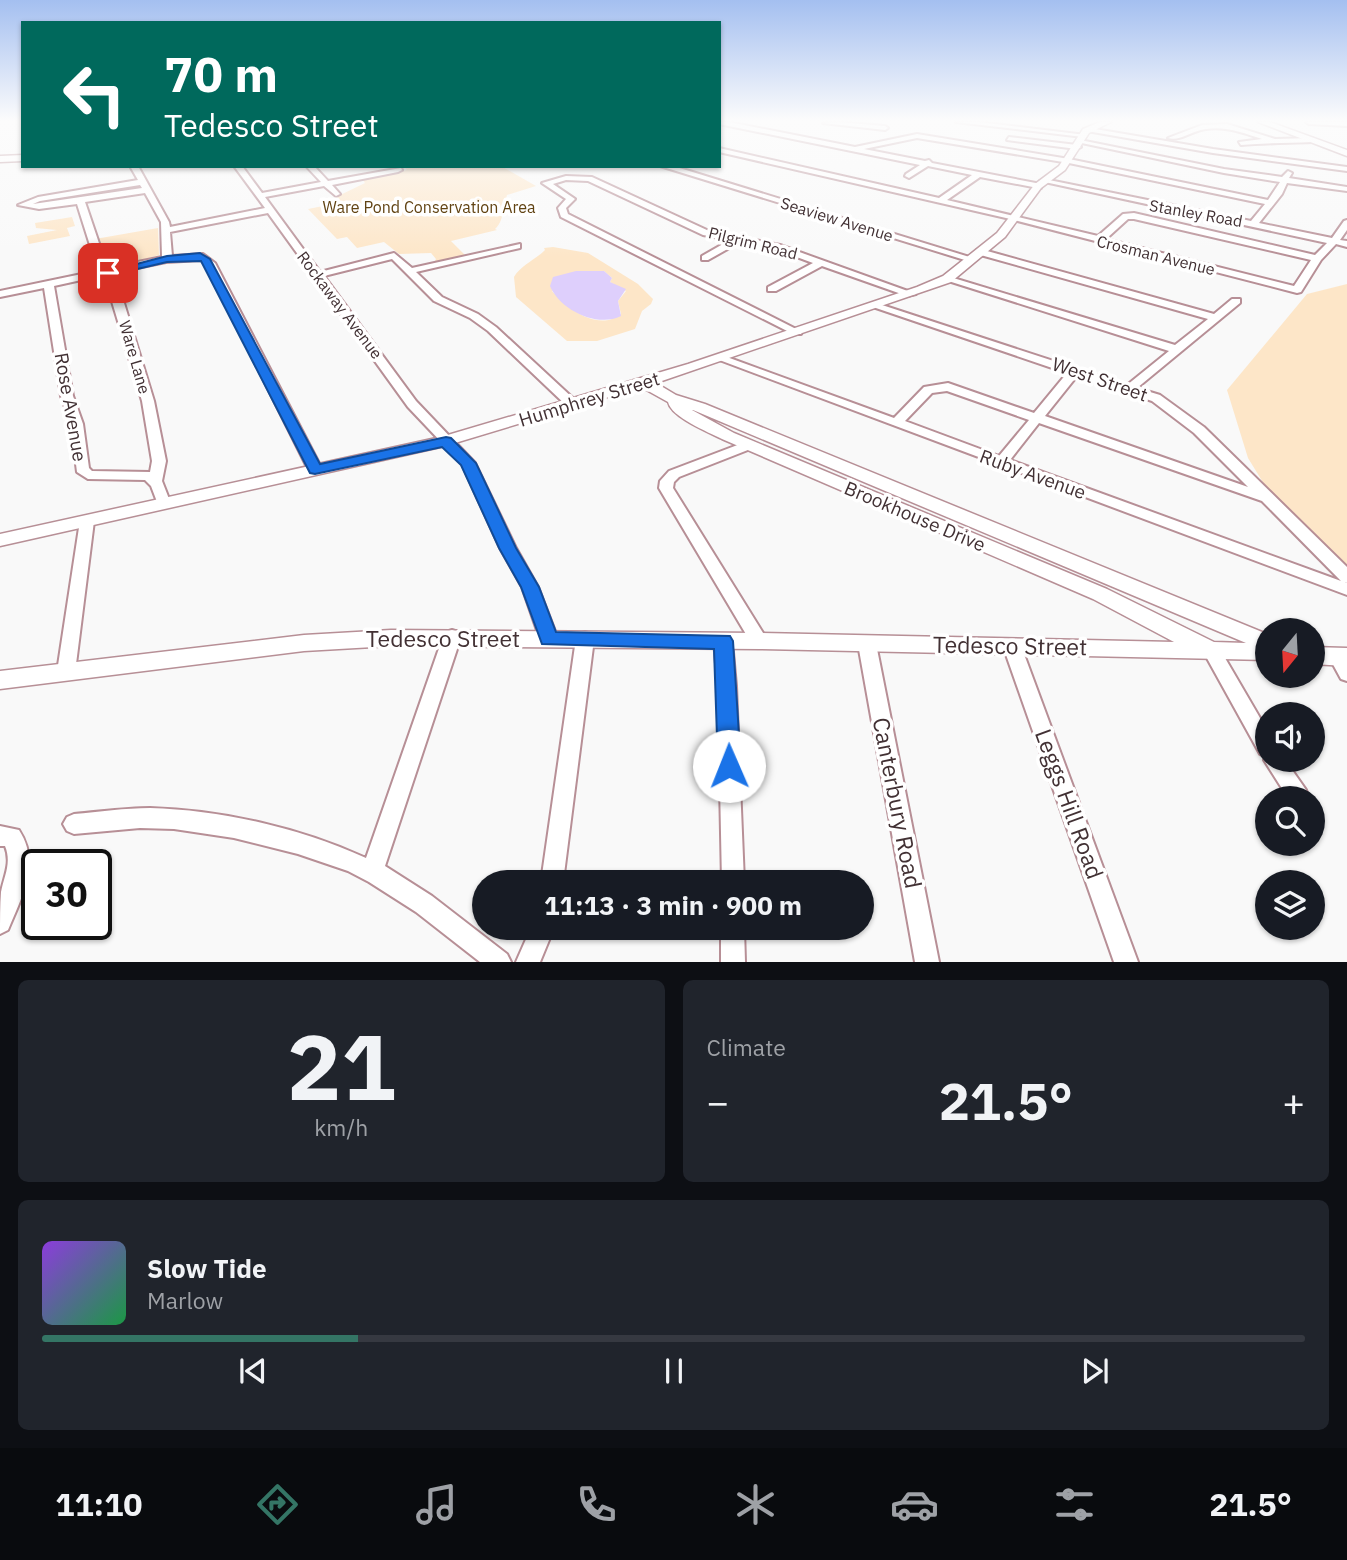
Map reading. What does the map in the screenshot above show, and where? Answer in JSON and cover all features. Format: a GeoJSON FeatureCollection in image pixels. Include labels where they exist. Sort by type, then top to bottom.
{"type":"FeatureCollection","features":[{"type":"Feature","properties":{"kind":"main road","name":"Humphrey Street"},"geometry":{"type":"LineString","coordinates":[[0,540],[446,442],[720,358],[911,294],[947,279],[1001,235],[1041,183],[1061,167]]}},
{"type":"Feature","properties":{"kind":"main road","name":"Brookhouse Drive"},"geometry":{"type":"LineString","coordinates":[[643,382],[671,398],[699,407],[803,460],[1040,558],[1255,639]]}},
{"type":"Feature","properties":{"kind":"main road","name":"Brookhouse Drive"},"geometry":{"type":"LineString","coordinates":[[671,398],[695,420],[748,445],[803,460]]}},
{"type":"Feature","properties":{"kind":"main road","name":"Brookhouse Drive"},"geometry":{"type":"LineString","coordinates":[[1040,558],[1212,651]]}},
{"type":"Feature","properties":{"kind":"main road","name":"Tedesco Street"},"geometry":{"type":"LineString","coordinates":[[0,680],[304,643],[452,637],[1255,652]]}},
{"type":"Feature","properties":{"kind":"main road"},"geometry":{"type":"LineString","coordinates":[[1325,658],[1344,662]]}},
{"type":"Feature","properties":{"kind":"street","name":"Crosman Avenue"},"geometry":{"type":"LineString","coordinates":[[792,167],[1015,219],[1297,290],[1317,258]]}},
{"type":"Feature","properties":{"kind":"street"},"geometry":{"type":"LineString","coordinates":[[909,176],[922,167]]}},
{"type":"Feature","properties":{"kind":"street","name":"Stanley Road"},"geometry":{"type":"LineString","coordinates":[[952,167],[1160,207],[1199,211],[1347,244]]}},
{"type":"Feature","properties":{"kind":"street"},"geometry":{"type":"LineString","coordinates":[[1097,167],[1270,204]]}},
{"type":"Feature","properties":{"kind":"street"},"geometry":{"type":"LineString","coordinates":[[1206,167],[1347,189]]}},
{"type":"Feature","properties":{"kind":"street"},"geometry":{"type":"LineString","coordinates":[[1254,223],[1286,180],[1287,167]]}},
{"type":"Feature","properties":{"kind":"street"},"geometry":{"type":"LineString","coordinates":[[1329,167],[1347,169]]}},
{"type":"Feature","properties":{"kind":"street"},"geometry":{"type":"LineString","coordinates":[[135,168],[160,211],[166,230],[167,259]]}},
{"type":"Feature","properties":{"kind":"street","name":"Rockaway Avenue"},"geometry":{"type":"LineString","coordinates":[[239,168],[412,404],[468,463],[508,548],[530,587],[549,639]]}},
{"type":"Feature","properties":{"kind":"street"},"geometry":{"type":"LineString","coordinates":[[312,168],[336,194]]}},
{"type":"Feature","properties":{"kind":"street","name":"Seaview Avenue"},"geometry":{"type":"LineString","coordinates":[[671,168],[975,256],[1216,318]]}},
{"type":"Feature","properties":{"kind":"street"},"geometry":{"type":"LineString","coordinates":[[258,196],[398,170]]}},
{"type":"Feature","properties":{"kind":"street"},"geometry":{"type":"LineString","coordinates":[[940,201],[980,173]]}},
{"type":"Feature","properties":{"kind":"street","name":"Pilgrim Road"},"geometry":{"type":"LineString","coordinates":[[797,332],[564,215],[562,208],[570,198],[546,183],[566,178],[589,179],[685,224],[738,240],[765,244],[911,294]]}},
{"type":"Feature","properties":{"kind":"street"},"geometry":{"type":"LineString","coordinates":[[146,186],[31,208],[22,205],[31,200],[146,186]]}},
{"type":"Feature","properties":{"kind":"street","name":"Ware Lane"},"geometry":{"type":"LineString","coordinates":[[80,200],[133,346],[148,401],[159,461],[155,480]]}},
{"type":"Feature","properties":{"kind":"street"},"geometry":{"type":"LineString","coordinates":[[166,230],[268,210]]}},
{"type":"Feature","properties":{"kind":"street"},"geometry":{"type":"LineString","coordinates":[[1099,240],[1126,216],[1134,216],[1317,258],[1347,223]]}},
{"type":"Feature","properties":{"kind":"street"},"geometry":{"type":"LineString","coordinates":[[705,258],[738,240]]}},
{"type":"Feature","properties":{"kind":"street"},"geometry":{"type":"LineString","coordinates":[[383,246],[438,299],[467,312],[492,329],[571,403]]}},
{"type":"Feature","properties":{"kind":"street"},"geometry":{"type":"LineString","coordinates":[[410,271],[517,246]]}},
{"type":"Feature","properties":{"kind":"street"},"geometry":{"type":"LineString","coordinates":[[0,295],[167,259],[200,256],[210,263],[315,469]]}},
{"type":"Feature","properties":{"kind":"street"},"geometry":{"type":"LineString","coordinates":[[317,275],[394,256]]}},
{"type":"Feature","properties":{"kind":"street"},"geometry":{"type":"LineString","coordinates":[[772,289],[822,262]]}},
{"type":"Feature","properties":{"kind":"street"},"geometry":{"type":"LineString","coordinates":[[947,279],[1178,349]]}},
{"type":"Feature","properties":{"kind":"street","name":"Rose Avenue"},"geometry":{"type":"LineString","coordinates":[[50,285],[67,396],[76,424],[82,469],[88,475],[146,475],[155,480]]}},
{"type":"Feature","properties":{"kind":"street"},"geometry":{"type":"LineString","coordinates":[[1130,388],[1236,302]]}},
{"type":"Feature","properties":{"kind":"street","name":"West Street"},"geometry":{"type":"LineString","coordinates":[[875,306],[1156,398],[1175,410],[1347,577]]}},
{"type":"Feature","properties":{"kind":"street","name":"Ruby Avenue"},"geometry":{"type":"LineString","coordinates":[[720,358],[1347,589]]}},
{"type":"Feature","properties":{"kind":"street"},"geometry":{"type":"LineString","coordinates":[[1001,461],[1076,370]]}},
{"type":"Feature","properties":{"kind":"street"},"geometry":{"type":"LineString","coordinates":[[895,423],[928,390],[940,386],[1268,498]]}},
{"type":"Feature","properties":{"kind":"street"},"geometry":{"type":"LineString","coordinates":[[748,445],[674,474],[667,481],[666,488],[668,496],[759,641]]}},
{"type":"Feature","properties":{"kind":"street"},"geometry":{"type":"LineString","coordinates":[[155,480],[164,504]]}},
{"type":"Feature","properties":{"kind":"street"},"geometry":{"type":"LineString","coordinates":[[66,672],[87,521]]}},
{"type":"Feature","properties":{"kind":"street"},"geometry":{"type":"LineString","coordinates":[[372,872],[452,637]]}},
{"type":"Feature","properties":{"kind":"street"},"geometry":{"type":"LineString","coordinates":[[554,870],[584,639]]}},
{"type":"Feature","properties":{"kind":"street"},"geometry":{"type":"LineString","coordinates":[[723,641],[727,686],[733,870]]}},
{"type":"Feature","properties":{"kind":"street","name":"Canterbury Road"},"geometry":{"type":"LineString","coordinates":[[867,644],[927,961]]}},
{"type":"Feature","properties":{"kind":"street","name":"Leggs Hill Road"},"geometry":{"type":"LineString","coordinates":[[1012,646],[1126,961]]}},
{"type":"Feature","properties":{"kind":"street"},"geometry":{"type":"LineString","coordinates":[[1212,651],[1255,726]]}},
{"type":"Feature","properties":{"kind":"street"},"geometry":{"type":"LineString","coordinates":[[74,824],[151,818],[195,822],[298,845],[372,872],[412,897],[499,961]]}},
{"type":"Feature","properties":{"kind":"street"},"geometry":{"type":"LineString","coordinates":[[0,836],[11,837],[18,845],[20,860],[0,922]]}},
{"type":"Feature","properties":{"kind":"street"},"geometry":{"type":"LineString","coordinates":[[528,961],[537,940]]}},
{"type":"Feature","properties":{"kind":"street"},"geometry":{"type":"LineString","coordinates":[[733,940],[733,961]]}},
{"type":"Feature","properties":{"kind":"green space","name":"Ware Pond Conservation Area"},"geometry":{"type":"Polygon","coordinates":[[[406,168],[504,168],[536,186],[507,195],[502,219],[495,229],[497,230],[451,241],[466,256],[434,263],[436,259],[431,253],[399,254],[384,242],[357,248],[347,237],[337,239],[308,209],[338,203],[334,198],[365,183],[362,179],[407,170],[406,168]]]}},
{"type":"Feature","properties":{"kind":"green space"},"geometry":{"type":"Polygon","coordinates":[[[72,217],[75,226],[67,228],[70,236],[29,244],[27,236],[57,230],[36,228],[35,223],[72,217]]]}},
{"type":"Feature","properties":{"kind":"green space"},"geometry":{"type":"Polygon","coordinates":[[[158,228],[159,255],[109,269],[95,239],[158,228]]]}},
{"type":"Feature","properties":{"kind":"green space"},"geometry":{"type":"Polygon","coordinates":[[[544,248],[588,253],[638,284],[653,299],[642,311],[635,329],[597,341],[567,341],[516,297],[514,277],[545,250],[544,248]],[[592,271],[552,291],[566,305],[584,316],[603,321],[612,319],[621,314],[618,301],[626,291],[610,282],[612,278],[604,271],[592,271]]]}},
{"type":"Feature","properties":{"kind":"green space"},"geometry":{"type":"Polygon","coordinates":[[[1347,284],[1347,570],[1275,502],[1248,458],[1227,390],[1307,294],[1347,284]]]}},
{"type":"Feature","properties":{"kind":"shaded area"},"geometry":{"type":"Polygon","coordinates":[[[576,271],[604,271],[612,278],[610,282],[626,289],[618,301],[621,316],[601,320],[591,318],[571,309],[555,295],[550,286],[553,277],[576,271]]]}},
{"type":"Feature","properties":{"kind":"route"},"geometry":{"type":"LineString","coordinates":[[108,273],[181,257],[200,256],[210,263],[315,469],[446,442],[468,463],[508,548],[530,587],[549,639],[723,641],[729,766]]}}]}
